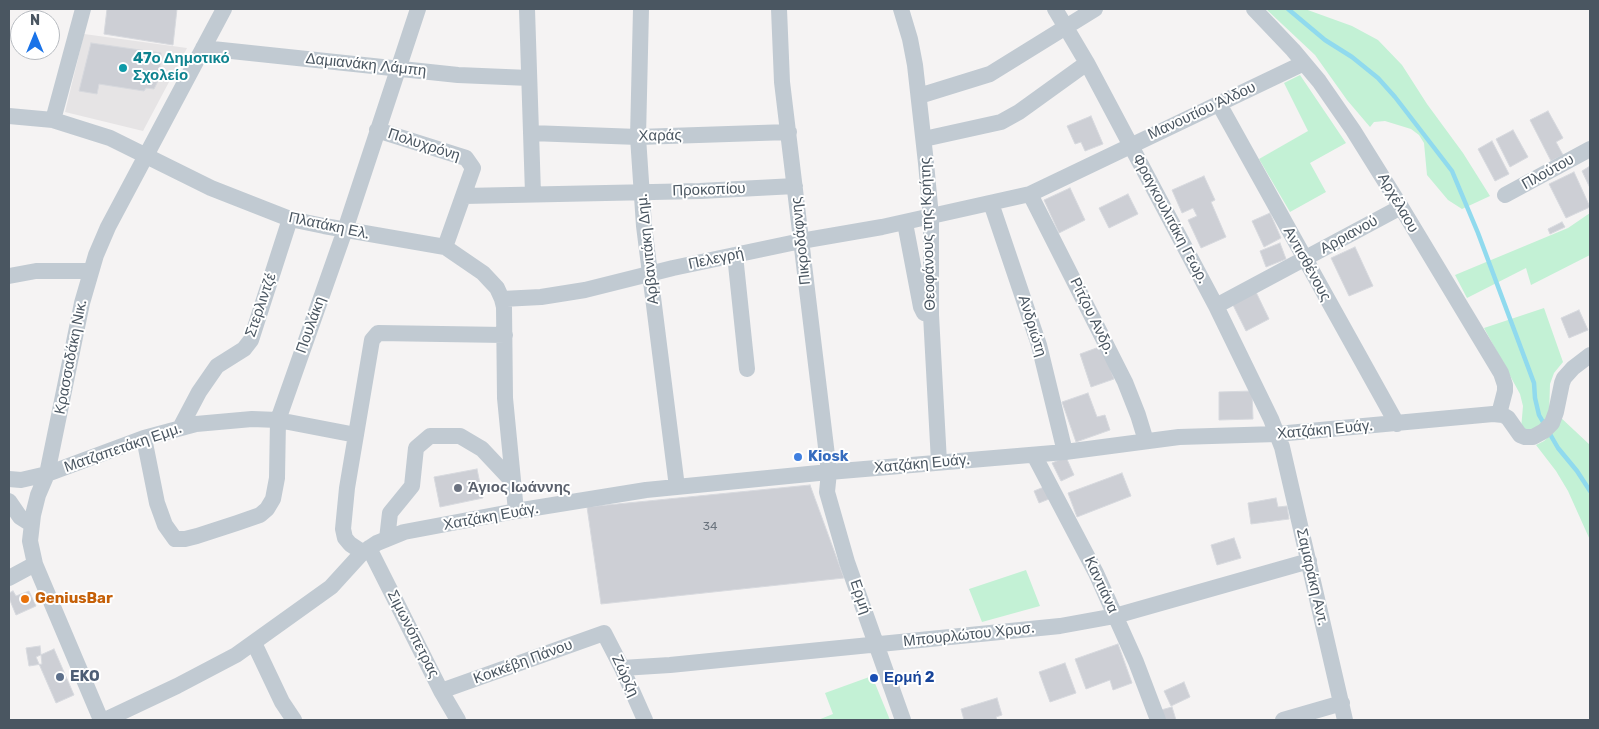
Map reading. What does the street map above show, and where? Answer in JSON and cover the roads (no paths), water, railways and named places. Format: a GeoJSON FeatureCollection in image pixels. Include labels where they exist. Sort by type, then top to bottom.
{"type":"FeatureCollection","features":[{"type":"Feature","properties":{"kind":"street"},"geometry":{"type":"LineString","coordinates":[[53,120],[84,9]]}},
{"type":"Feature","properties":{"kind":"street","name":"Κρασσαδάκη Νικ."},"geometry":{"type":"LineString","coordinates":[[101,720],[34,564],[30,545],[32,524],[38,495],[47,474],[90,271],[103,238],[224,9]]}},
{"type":"Feature","properties":{"kind":"street","name":"Πουλάκη"},"geometry":{"type":"LineString","coordinates":[[144,438],[149,470],[160,515],[172,537],[177,540],[260,515],[267,509],[273,499],[277,478],[278,420],[345,230],[418,9]]}},
{"type":"Feature","properties":{"kind":"street"},"geometry":{"type":"LineString","coordinates":[[527,9],[533,194]]}},
{"type":"Feature","properties":{"kind":"street","name":"Αρβανιτάκη Δημ."},"geometry":{"type":"LineString","coordinates":[[641,9],[638,137],[642,193],[649,274],[677,487]]}},
{"type":"Feature","properties":{"kind":"street","name":"Πικροδάφνης"},"geometry":{"type":"LineString","coordinates":[[779,9],[782,82],[829,472]]}},
{"type":"Feature","properties":{"kind":"street","name":"Θεοφάνους της Κρήτης"},"geometry":{"type":"LineString","coordinates":[[901,9],[910,40],[919,96],[931,217],[932,315],[939,462]]}},
{"type":"Feature","properties":{"kind":"street","name":"Φραγκουλιτάκη Γεωρ."},"geometry":{"type":"LineString","coordinates":[[1055,9],[1087,63],[1216,306],[1277,434]]}},
{"type":"Feature","properties":{"kind":"street"},"geometry":{"type":"LineString","coordinates":[[919,96],[990,74],[1095,9]]}},
{"type":"Feature","properties":{"kind":"street","name":"Αρχέλαου"},"geometry":{"type":"LineString","coordinates":[[1254,9],[1304,63],[1344,116],[1401,206],[1501,373],[1506,385],[1499,414]]}},
{"type":"Feature","properties":{"kind":"street","name":"Δαμιανάκη Λάμπη"},"geometry":{"type":"LineString","coordinates":[[203,48],[458,75],[529,78]]}},
{"type":"Feature","properties":{"kind":"street"},"geometry":{"type":"LineString","coordinates":[[924,139],[1002,122],[1087,63]]}},
{"type":"Feature","properties":{"kind":"street","name":"Μανουτίου Άλδου"},"geometry":{"type":"LineString","coordinates":[[931,217],[1030,194],[1304,63]]}},
{"type":"Feature","properties":{"kind":"street","name":"Αντισθένους"},"geometry":{"type":"LineString","coordinates":[[1219,104],[1397,424]]}},
{"type":"Feature","properties":{"kind":"street","name":"Πλατάκη Ελ."},"geometry":{"type":"LineString","coordinates":[[9,116],[53,120],[110,138],[211,188],[290,219],[445,247],[488,277],[497,288],[502,299]]}},
{"type":"Feature","properties":{"kind":"street","name":"Πολυχρόνη"},"geometry":{"type":"LineString","coordinates":[[377,130],[466,158],[473,168],[445,247]]}},
{"type":"Feature","properties":{"kind":"street","name":"Χαράς"},"geometry":{"type":"LineString","coordinates":[[531,133],[638,137],[789,132]]}},
{"type":"Feature","properties":{"kind":"street","name":"Πλούτου"},"geometry":{"type":"LineString","coordinates":[[1505,195],[1590,149]]}},
{"type":"Feature","properties":{"kind":"street","name":"Προκοπίου"},"geometry":{"type":"LineString","coordinates":[[464,196],[642,193],[795,186]]}},
{"type":"Feature","properties":{"kind":"street","name":"Ρίτζου Ανδρ."},"geometry":{"type":"LineString","coordinates":[[1030,194],[1125,382],[1146,441]]}},
{"type":"Feature","properties":{"kind":"street","name":"Ανδριώτη"},"geometry":{"type":"LineString","coordinates":[[990,203],[1039,345],[1065,452]]}},
{"type":"Feature","properties":{"kind":"street","name":"Αρριανού"},"geometry":{"type":"LineString","coordinates":[[1216,306],[1305,260],[1401,206]]}},
{"type":"Feature","properties":{"kind":"street","name":"Πελεγρή"},"geometry":{"type":"LineString","coordinates":[[502,299],[536,298],[572,292],[734,255],[931,217]]}},
{"type":"Feature","properties":{"kind":"street","name":"Στερλιντζέ"},"geometry":{"type":"LineString","coordinates":[[180,428],[199,392],[217,366],[244,349],[251,340],[290,219]]}},
{"type":"Feature","properties":{"kind":"street"},"geometry":{"type":"LineString","coordinates":[[905,223],[921,307],[924,314],[932,315]]}},
{"type":"Feature","properties":{"kind":"street"},"geometry":{"type":"LineString","coordinates":[[734,255],[747,369]]}},
{"type":"Feature","properties":{"kind":"street"},"geometry":{"type":"LineString","coordinates":[[9,276],[36,271],[90,271]]}},
{"type":"Feature","properties":{"kind":"street"},"geometry":{"type":"LineString","coordinates":[[502,299],[505,335],[505,388],[516,511]]}},
{"type":"Feature","properties":{"kind":"street"},"geometry":{"type":"LineString","coordinates":[[365,551],[359,550],[350,544],[345,538],[343,529],[346,488],[372,340],[378,333],[505,335]]}},
{"type":"Feature","properties":{"kind":"street"},"geometry":{"type":"LineString","coordinates":[[1499,414],[1508,418],[1516,431],[1522,436],[1532,436],[1544,431],[1555,417],[1564,378],[1573,368],[1590,355]]}},
{"type":"Feature","properties":{"kind":"street","name":"Χατζάκη Ευάγ."},"geometry":{"type":"LineString","coordinates":[[105,720],[203,673],[254,643],[331,586],[365,551],[404,532],[624,493],[677,487],[1065,452],[1187,437],[1277,434],[1499,414]]}},
{"type":"Feature","properties":{"kind":"street","name":"Ματζαπετάκη Εμμ."},"geometry":{"type":"LineString","coordinates":[[9,479],[21,480],[47,474],[144,438],[180,428],[232,421],[278,420],[356,435]]}},
{"type":"Feature","properties":{"kind":"street","name":"Σαμαράκη Αντ."},"geometry":{"type":"LineString","coordinates":[[1277,434],[1282,447],[1345,720]]}},
{"type":"Feature","properties":{"kind":"street"},"geometry":{"type":"LineString","coordinates":[[387,539],[390,513],[412,486],[416,448],[430,436],[460,436],[482,449],[513,482]]}},
{"type":"Feature","properties":{"kind":"street","name":"Καντιάνα"},"geometry":{"type":"LineString","coordinates":[[1034,455],[1096,573],[1158,720]]}},
{"type":"Feature","properties":{"kind":"street","name":"Ερμή"},"geometry":{"type":"LineString","coordinates":[[829,472],[827,492],[847,562],[903,720]]}},
{"type":"Feature","properties":{"kind":"street"},"geometry":{"type":"LineString","coordinates":[[9,500],[20,517],[32,524]]}},
{"type":"Feature","properties":{"kind":"street","name":"Σιμωνόπετρας"},"geometry":{"type":"LineString","coordinates":[[365,551],[458,720]]}},
{"type":"Feature","properties":{"kind":"street","name":"Μπουρλώτου Χρυσ."},"geometry":{"type":"LineString","coordinates":[[622,668],[670,665],[1046,628],[1115,616],[1309,561]]}},
{"type":"Feature","properties":{"kind":"street"},"geometry":{"type":"LineString","coordinates":[[9,578],[34,564]]}},
{"type":"Feature","properties":{"kind":"street","name":"Κοκκέβη Πάνου"},"geometry":{"type":"LineString","coordinates":[[441,691],[604,633]]}},
{"type":"Feature","properties":{"kind":"street","name":"Ζώρζη"},"geometry":{"type":"LineString","coordinates":[[604,633],[645,720]]}},
{"type":"Feature","properties":{"kind":"street"},"geometry":{"type":"LineString","coordinates":[[254,643],[282,702],[294,720]]}},
{"type":"Feature","properties":{"kind":"street"},"geometry":{"type":"LineString","coordinates":[[1283,720],[1342,703]]}},
{"type":"Feature","properties":{"kind":"waterway"},"geometry":{"type":"LineString","coordinates":[[1288,9],[1325,40],[1352,57],[1378,78],[1452,171],[1478,233],[1534,383],[1539,415],[1558,448],[1577,471],[1590,491]]}},
{"type":"Feature","properties":{"kind":"place","name":"47ο Δημοτικό Σχολείο"},"geometry":{"type":"Point","coordinates":[123,68]}},
{"type":"Feature","properties":{"kind":"place","name":"Kiosk"},"geometry":{"type":"Point","coordinates":[798,457]}},
{"type":"Feature","properties":{"kind":"place","name":"Άγιος Ιωάννης"},"geometry":{"type":"Point","coordinates":[458,488]}},
{"type":"Feature","properties":{"kind":"place","name":"GeniusBar"},"geometry":{"type":"Point","coordinates":[25,599]}},
{"type":"Feature","properties":{"kind":"place","name":"EKO"},"geometry":{"type":"Point","coordinates":[60,677]}},
{"type":"Feature","properties":{"kind":"place","name":"Ερμή 2"},"geometry":{"type":"Point","coordinates":[874,678]}}]}
